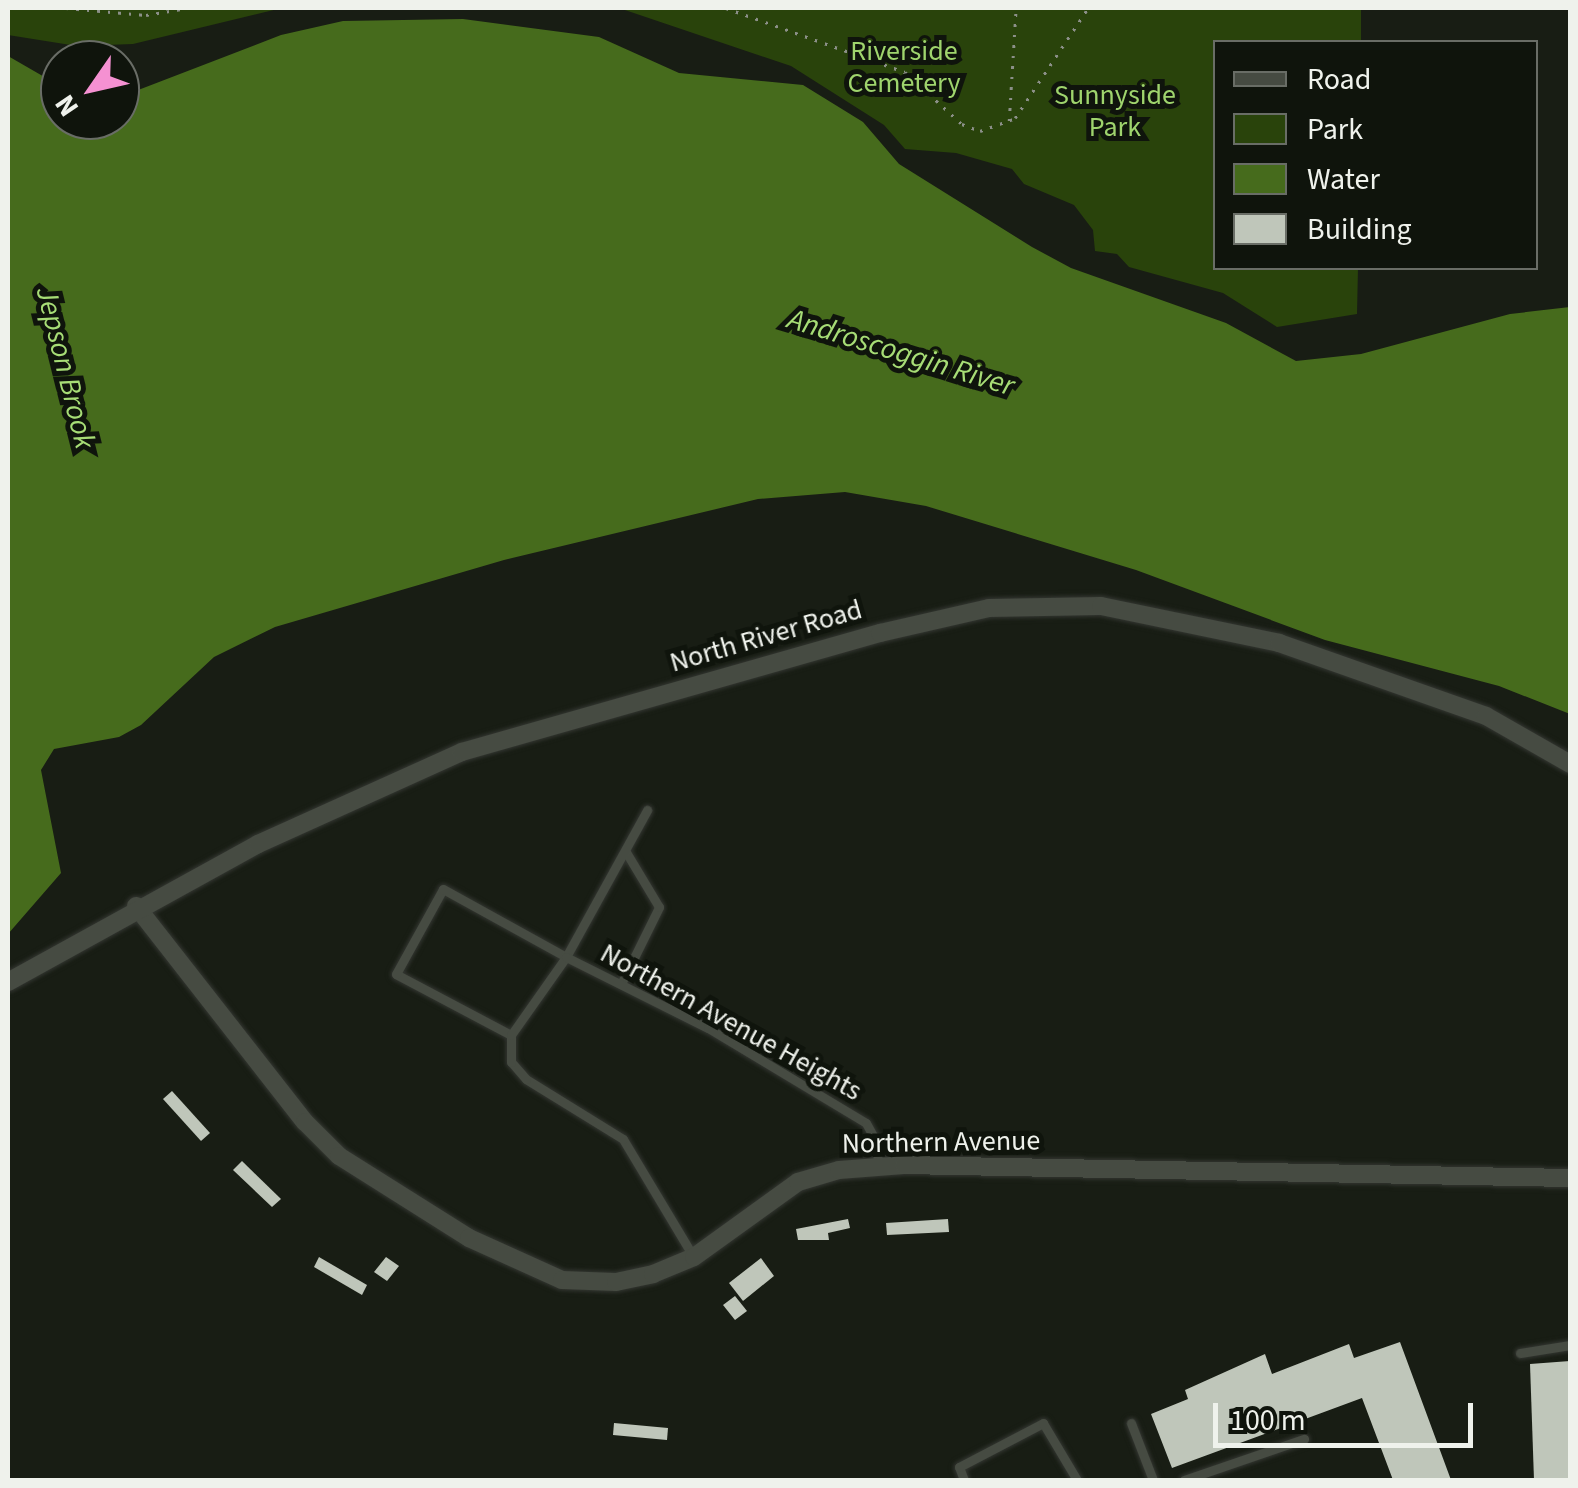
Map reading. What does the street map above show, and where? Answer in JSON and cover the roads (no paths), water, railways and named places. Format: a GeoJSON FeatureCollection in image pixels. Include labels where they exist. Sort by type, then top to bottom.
{"type":"FeatureCollection","features":[{"type":"Feature","properties":{"kind":"street","name":"North River Road"},"geometry":{"type":"LineString","coordinates":[[8,982],[136,906],[462,752],[861,638],[989,608],[1101,606],[1280,643],[1486,716],[1570,764]]}},
{"type":"Feature","properties":{"kind":"street","name":"Northern Avenue"},"geometry":{"type":"LineString","coordinates":[[136,906],[322,1141],[428,1215],[519,1264],[562,1280],[616,1282],[694,1257],[798,1182],[878,1166],[1570,1178]]}},
{"type":"Feature","properties":{"kind":"lane"},"geometry":{"type":"LineString","coordinates":[[647,810],[566,957],[444,888],[396,974],[511,1035],[508,1052],[516,1071],[636,1154],[694,1257]]}},
{"type":"Feature","properties":{"kind":"lane"},"geometry":{"type":"LineString","coordinates":[[620,984],[659,907],[626,852]]}},
{"type":"Feature","properties":{"kind":"lane","name":"Northern Avenue Heights"},"geometry":{"type":"LineString","coordinates":[[511,1035],[566,957],[866,1123],[877,1143],[878,1166]]}},
{"type":"Feature","properties":{"kind":"lane"},"geometry":{"type":"LineString","coordinates":[[1520,1353],[1570,1345]]}},
{"type":"Feature","properties":{"kind":"lane"},"geometry":{"type":"LineString","coordinates":[[964,1480],[959,1468],[1043,1422],[1077,1480]]}},
{"type":"Feature","properties":{"kind":"lane"},"geometry":{"type":"LineString","coordinates":[[1130,1423],[1153,1480]]}},
{"type":"Feature","properties":{"kind":"lane"},"geometry":{"type":"LineString","coordinates":[[1184,1480],[1304,1439]]}},
{"type":"Feature","properties":{"kind":"water"},"geometry":{"type":"Polygon","coordinates":[[[463,19],[599,37],[679,73],[803,85],[863,122],[899,164],[1032,247],[1071,268],[1226,323],[1296,361],[1361,354],[1510,314],[1570,307],[1570,714],[1499,686],[1325,640],[1136,570],[926,506],[845,492],[758,499],[504,560],[275,627],[214,657],[141,725],[119,737],[54,749],[41,770],[61,873],[8,934],[8,56],[40,74],[40,140],[140,140],[140,89],[281,35],[343,21],[463,19]]]}},
{"type":"Feature","properties":{"kind":"park label","name":"Riverside Cemetery"},"geometry":{"type":"Point","coordinates":[904,67]}},
{"type":"Feature","properties":{"kind":"park label","name":"Sunnyside Park"},"geometry":{"type":"Point","coordinates":[1115,111]}},
{"type":"Feature","properties":{"kind":"water label","name":"Androscoggin River"},"geometry":{"type":"Point","coordinates":[901,353]}},
{"type":"Feature","properties":{"kind":"water label","name":"Jepson Brook"},"geometry":{"type":"Point","coordinates":[65,368]}}]}
